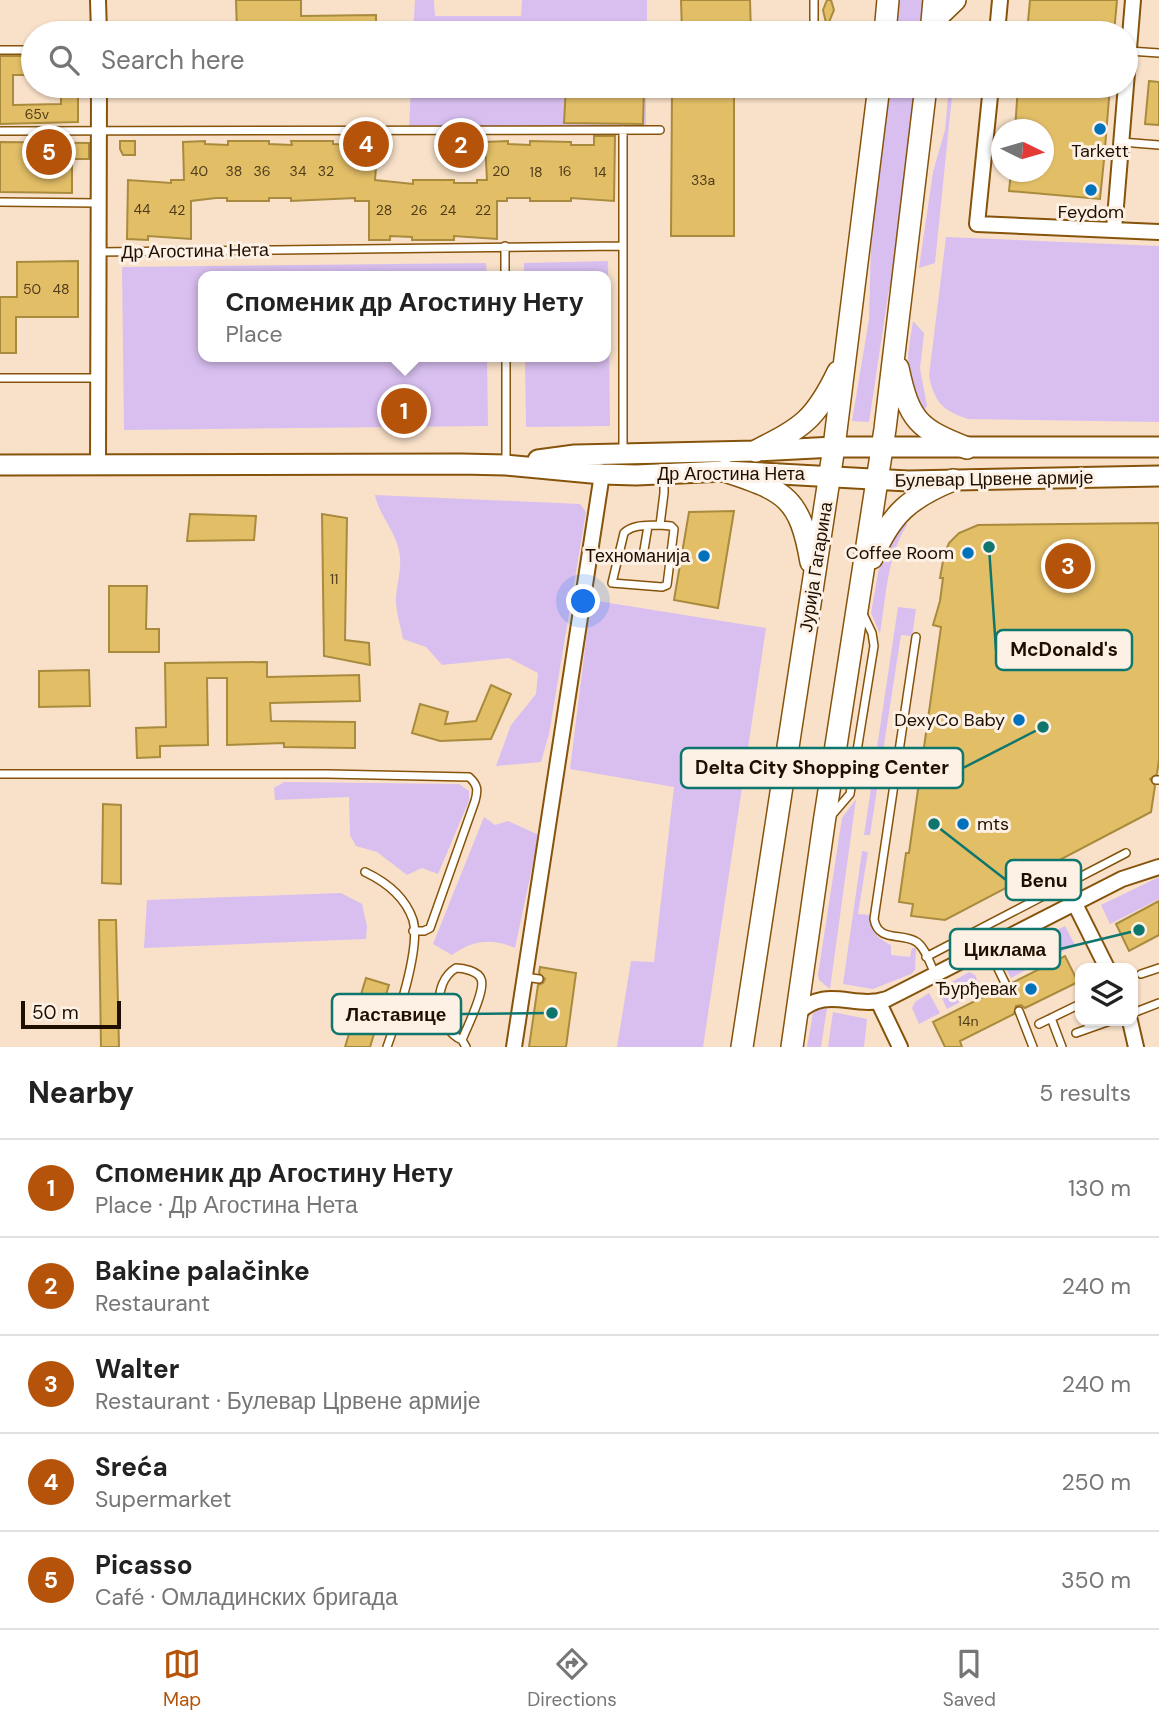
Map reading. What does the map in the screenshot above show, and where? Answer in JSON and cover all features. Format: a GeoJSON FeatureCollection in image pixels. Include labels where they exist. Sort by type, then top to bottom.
{"type":"FeatureCollection","features":[{"type":"Feature","properties":{"kind":"main road"},"geometry":{"type":"LineString","coordinates":[[885,21],[888,0]]}},
{"type":"Feature","properties":{"kind":"main road"},"geometry":{"type":"LineString","coordinates":[[932,21],[934,0]]}},
{"type":"Feature","properties":{"kind":"main road"},"geometry":{"type":"LineString","coordinates":[[937,21],[955,0]]}},
{"type":"Feature","properties":{"kind":"main road","name":"Јурија Гагарина"},"geometry":{"type":"LineString","coordinates":[[742,1047],[834,447],[875,98]]}},
{"type":"Feature","properties":{"kind":"main road"},"geometry":{"type":"LineString","coordinates":[[792,1047],[883,447],[925,98]]}},
{"type":"Feature","properties":{"kind":"main road"},"geometry":{"type":"LineString","coordinates":[[757,451],[797,429],[813,415],[833,382],[848,343]]}},
{"type":"Feature","properties":{"kind":"main road"},"geometry":{"type":"LineString","coordinates":[[896,346],[902,388],[913,416],[936,435],[967,448]]}},
{"type":"Feature","properties":{"kind":"main road"},"geometry":{"type":"LineString","coordinates":[[725,471],[767,487],[785,498],[794,508],[807,535],[814,581]]}},
{"type":"Feature","properties":{"kind":"main road"},"geometry":{"type":"LineString","coordinates":[[859,595],[880,539],[897,514],[911,501],[953,480]]}},
{"type":"Feature","properties":{"kind":"street"},"geometry":{"type":"LineString","coordinates":[[98,0],[99,21]]}},
{"type":"Feature","properties":{"kind":"street"},"geometry":{"type":"LineString","coordinates":[[998,21],[1000,0]]}},
{"type":"Feature","properties":{"kind":"street"},"geometry":{"type":"LineString","coordinates":[[1131,21],[1133,0]]}},
{"type":"Feature","properties":{"kind":"street"},"geometry":{"type":"LineString","coordinates":[[98,252],[99,98]]}},
{"type":"Feature","properties":{"kind":"street"},"geometry":{"type":"LineString","coordinates":[[990,98],[977,224],[1159,232]]}},
{"type":"Feature","properties":{"kind":"street"},"geometry":{"type":"LineString","coordinates":[[1114,230],[1125,98]]}},
{"type":"Feature","properties":{"kind":"street","name":"Др Агостина Нета"},"geometry":{"type":"LineString","coordinates":[[98,252],[98,465]]}},
{"type":"Feature","properties":{"kind":"street","name":"Др Агостина Нета"},"geometry":{"type":"LineString","coordinates":[[506,464],[575,455],[834,447]]}},
{"type":"Feature","properties":{"kind":"street","name":"Булевар Црвене армије"},"geometry":{"type":"LineString","coordinates":[[834,447],[1159,447]]}},
{"type":"Feature","properties":{"kind":"street","name":"Др Агостина Нета"},"geometry":{"type":"LineString","coordinates":[[0,465],[506,464],[602,474],[725,471],[830,475]]}},
{"type":"Feature","properties":{"kind":"street"},"geometry":{"type":"LineString","coordinates":[[514,1047],[532,978],[602,474]]}},
{"type":"Feature","properties":{"kind":"street","name":"Булевар Црвене армије"},"geometry":{"type":"LineString","coordinates":[[830,475],[877,480],[1159,476]]}},
{"type":"Feature","properties":{"kind":"street"},"geometry":{"type":"LineString","coordinates":[[797,1014],[805,1006],[831,998],[878,1002],[1122,879],[1159,867]]}},
{"type":"Feature","properties":{"kind":"street"},"geometry":{"type":"LineString","coordinates":[[1075,904],[1104,963]]}},
{"type":"Feature","properties":{"kind":"street"},"geometry":{"type":"LineString","coordinates":[[803,971],[816,988],[831,998]]}},
{"type":"Feature","properties":{"kind":"street"},"geometry":{"type":"LineString","coordinates":[[878,1002],[900,1047]]}},
{"type":"Feature","properties":{"kind":"street"},"geometry":{"type":"LineString","coordinates":[[1130,1026],[1132,1046]]}},
{"type":"Feature","properties":{"kind":"lane"},"geometry":{"type":"LineString","coordinates":[[814,0],[814,21]]}},
{"type":"Feature","properties":{"kind":"lane"},"geometry":{"type":"LineString","coordinates":[[0,50],[21,50]]}},
{"type":"Feature","properties":{"kind":"lane"},"geometry":{"type":"LineString","coordinates":[[1138,57],[1159,53]]}},
{"type":"Feature","properties":{"kind":"lane"},"geometry":{"type":"LineString","coordinates":[[623,130],[623,454]]}},
{"type":"Feature","properties":{"kind":"lane"},"geometry":{"type":"LineString","coordinates":[[0,131],[660,130]]}},
{"type":"Feature","properties":{"kind":"lane"},"geometry":{"type":"LineString","coordinates":[[1104,154],[1121,149],[1159,145]]}},
{"type":"Feature","properties":{"kind":"lane"},"geometry":{"type":"LineString","coordinates":[[0,202],[98,203]]}},
{"type":"Feature","properties":{"kind":"lane"},"geometry":{"type":"LineString","coordinates":[[505,246],[505,271]]}},
{"type":"Feature","properties":{"kind":"lane","name":"Др Агостина Нета"},"geometry":{"type":"LineString","coordinates":[[98,252],[505,246],[622,247]]}},
{"type":"Feature","properties":{"kind":"lane"},"geometry":{"type":"LineString","coordinates":[[506,362],[506,464]]}},
{"type":"Feature","properties":{"kind":"lane"},"geometry":{"type":"LineString","coordinates":[[0,378],[98,378]]}},
{"type":"Feature","properties":{"kind":"lane"},"geometry":{"type":"LineString","coordinates":[[660,525],[664,474]]}},
{"type":"Feature","properties":{"kind":"lane"},"geometry":{"type":"LineString","coordinates":[[660,525],[674,529],[667,585],[664,587],[612,583],[624,533],[628,529],[660,525]]}},
{"type":"Feature","properties":{"kind":"lane"},"geometry":{"type":"LineString","coordinates":[[648,526],[643,556],[670,559]]}},
{"type":"Feature","properties":{"kind":"lane"},"geometry":{"type":"LineString","coordinates":[[916,637],[874,919],[878,930],[916,941],[935,975]]}},
{"type":"Feature","properties":{"kind":"lane"},"geometry":{"type":"LineString","coordinates":[[0,774],[469,777],[476,783],[478,791],[430,928],[413,931]]}},
{"type":"Feature","properties":{"kind":"lane"},"geometry":{"type":"LineString","coordinates":[[926,957],[1126,853]]}},
{"type":"Feature","properties":{"kind":"lane"},"geometry":{"type":"LineString","coordinates":[[365,872],[385,881],[403,900],[414,921],[413,950],[397,1019],[387,1047]]}},
{"type":"Feature","properties":{"kind":"lane"},"geometry":{"type":"LineString","coordinates":[[988,948],[1006,985]]}},
{"type":"Feature","properties":{"kind":"lane"},"geometry":{"type":"LineString","coordinates":[[456,968],[464,968],[477,974],[482,982],[464,1043],[446,1028],[440,1003],[444,977],[456,968]]}},
{"type":"Feature","properties":{"kind":"lane"},"geometry":{"type":"LineString","coordinates":[[1142,974],[1159,968]]}},
{"type":"Feature","properties":{"kind":"lane"},"geometry":{"type":"LineString","coordinates":[[1138,1011],[1159,1003]]}},
{"type":"Feature","properties":{"kind":"lane"},"geometry":{"type":"LineString","coordinates":[[1039,1024],[1075,1006]]}},
{"type":"Feature","properties":{"kind":"lane"},"geometry":{"type":"LineString","coordinates":[[1019,1011],[1033,1047]]}},
{"type":"Feature","properties":{"kind":"lane"},"geometry":{"type":"LineString","coordinates":[[1051,1018],[1062,1047]]}},
{"type":"Feature","properties":{"kind":"lane"},"geometry":{"type":"LineString","coordinates":[[1076,1033],[1096,1026]]}},
{"type":"Feature","properties":{"kind":"shaded area"},"geometry":{"type":"Polygon","coordinates":[[[415,0],[434,0],[435,16],[521,16],[522,0],[647,0],[647,21],[414,21],[415,0]]]}},
{"type":"Feature","properties":{"kind":"shaded area"},"geometry":{"type":"Polygon","coordinates":[[[898,0],[925,0],[923,21],[895,21],[898,0]]]}},
{"type":"Feature","properties":{"kind":"shaded area"},"geometry":{"type":"Polygon","coordinates":[[[410,98],[646,98],[646,127],[409,128],[410,98]]]}},
{"type":"Feature","properties":{"kind":"shaded area"},"geometry":{"type":"Polygon","coordinates":[[[888,98],[915,98],[893,287],[889,289],[869,422],[852,421],[869,319],[871,245],[888,98]]]}},
{"type":"Feature","properties":{"kind":"shaded area"},"geometry":{"type":"Polygon","coordinates":[[[948,98],[952,98],[935,263],[919,268],[933,172],[945,130],[948,98]]]}},
{"type":"Feature","properties":{"kind":"shaded area"},"geometry":{"type":"Polygon","coordinates":[[[946,237],[1159,246],[1159,422],[968,419],[946,409],[937,399],[929,376],[946,237]]]}},
{"type":"Feature","properties":{"kind":"shaded area"},"geometry":{"type":"Polygon","coordinates":[[[608,261],[608,271],[524,271],[524,263],[608,261]]]}},
{"type":"Feature","properties":{"kind":"shaded area"},"geometry":{"type":"Polygon","coordinates":[[[486,263],[487,271],[198,271],[198,362],[487,362],[488,426],[124,430],[122,267],[486,263]]]}},
{"type":"Feature","properties":{"kind":"shaded area"},"geometry":{"type":"Polygon","coordinates":[[[913,321],[924,333],[920,368],[927,406],[923,412],[909,379],[908,354],[913,321]]]}},
{"type":"Feature","properties":{"kind":"shaded area"},"geometry":{"type":"Polygon","coordinates":[[[525,362],[609,362],[610,426],[526,427],[525,362]]]}},
{"type":"Feature","properties":{"kind":"shaded area"},"geometry":{"type":"Polygon","coordinates":[[[375,495],[580,504],[586,512],[549,734],[541,762],[496,766],[511,725],[536,694],[538,673],[509,658],[442,665],[426,647],[403,639],[396,605],[399,551],[375,495]]]}},
{"type":"Feature","properties":{"kind":"shaded area"},"geometry":{"type":"Polygon","coordinates":[[[903,517],[907,525],[891,564],[880,634],[871,613],[878,573],[884,548],[903,517]]]}},
{"type":"Feature","properties":{"kind":"shaded area"},"geometry":{"type":"Polygon","coordinates":[[[591,600],[766,628],[703,1047],[617,1047],[631,961],[654,962],[674,787],[570,769],[591,600]]]}},
{"type":"Feature","properties":{"kind":"shaded area"},"geometry":{"type":"Polygon","coordinates":[[[898,607],[916,609],[912,636],[901,635],[870,835],[864,835],[898,607]]]}},
{"type":"Feature","properties":{"kind":"shaded area"},"geometry":{"type":"Polygon","coordinates":[[[284,782],[459,784],[469,791],[469,801],[438,874],[422,868],[407,875],[377,852],[356,846],[350,835],[349,797],[275,800],[274,788],[284,782]]]}},
{"type":"Feature","properties":{"kind":"shaded area"},"geometry":{"type":"Polygon","coordinates":[[[856,799],[830,989],[819,980],[818,975],[842,818],[856,799]]]}},
{"type":"Feature","properties":{"kind":"shaded area"},"geometry":{"type":"Polygon","coordinates":[[[484,817],[495,825],[508,821],[539,835],[515,948],[483,942],[467,946],[452,955],[433,944],[484,817]]]}},
{"type":"Feature","properties":{"kind":"shaded area"},"geometry":{"type":"Polygon","coordinates":[[[862,851],[868,852],[858,914],[869,915],[876,933],[891,945],[891,955],[910,957],[912,948],[916,948],[915,970],[911,974],[873,989],[843,984],[862,851]]]}},
{"type":"Feature","properties":{"kind":"shaded area"},"geometry":{"type":"Polygon","coordinates":[[[1159,877],[1159,899],[1110,924],[1101,905],[1159,877]]]}},
{"type":"Feature","properties":{"kind":"shaded area"},"geometry":{"type":"Polygon","coordinates":[[[341,893],[362,904],[367,926],[366,939],[144,948],[147,900],[341,893]]]}},
{"type":"Feature","properties":{"kind":"shaded area"},"geometry":{"type":"Polygon","coordinates":[[[1065,926],[1075,945],[1054,956],[1044,936],[1065,926]]]}},
{"type":"Feature","properties":{"kind":"shaded area"},"geometry":{"type":"Polygon","coordinates":[[[1036,941],[1046,959],[1011,978],[1002,962],[1004,956],[1036,941]]]}},
{"type":"Feature","properties":{"kind":"shaded area"},"geometry":{"type":"Polygon","coordinates":[[[969,972],[975,975],[982,990],[947,1009],[938,990],[969,972]]]}},
{"type":"Feature","properties":{"kind":"shaded area"},"geometry":{"type":"Polygon","coordinates":[[[929,993],[940,1013],[919,1024],[912,1008],[915,1002],[929,993]]]}},
{"type":"Feature","properties":{"kind":"shaded area"},"geometry":{"type":"Polygon","coordinates":[[[827,1008],[821,1047],[807,1047],[813,1013],[827,1008]]]}},
{"type":"Feature","properties":{"kind":"shaded area"},"geometry":{"type":"Polygon","coordinates":[[[833,1012],[867,1019],[864,1047],[828,1047],[833,1012]]]}},
{"type":"Feature","properties":{"kind":"building"},"geometry":{"type":"Polygon","coordinates":[[[236,0],[301,0],[301,16],[376,15],[376,21],[237,21],[236,0]]]}},
{"type":"Feature","properties":{"kind":"building"},"geometry":{"type":"Polygon","coordinates":[[[681,0],[750,0],[751,21],[682,21],[681,0]]]}},
{"type":"Feature","properties":{"kind":"building"},"geometry":{"type":"Polygon","coordinates":[[[827,0],[831,0],[834,10],[829,21],[826,21],[823,10],[827,0]]]}},
{"type":"Feature","properties":{"kind":"building"},"geometry":{"type":"Polygon","coordinates":[[[1030,0],[1117,0],[1115,21],[1028,21],[1030,0]]]}},
{"type":"Feature","properties":{"kind":"building"},"geometry":{"type":"Polygon","coordinates":[[[0,56],[21,56],[21,75],[13,75],[13,105],[61,104],[61,98],[78,98],[78,122],[0,124],[0,56]]]}},
{"type":"Feature","properties":{"kind":"building"},"geometry":{"type":"Polygon","coordinates":[[[1149,81],[1159,82],[1159,125],[1145,124],[1149,81]]]}},
{"type":"Feature","properties":{"kind":"building"},"geometry":{"type":"Polygon","coordinates":[[[565,98],[644,98],[643,124],[564,123],[565,98]]]}},
{"type":"Feature","properties":{"kind":"building"},"geometry":{"type":"Polygon","coordinates":[[[672,98],[734,98],[734,236],[671,236],[672,98]]]}},
{"type":"Feature","properties":{"kind":"building"},"geometry":{"type":"Polygon","coordinates":[[[1017,98],[1109,98],[1105,148],[1098,153],[1104,160],[1100,199],[1009,191],[1010,182],[1054,182],[1054,119],[1016,119],[1017,98]]]}},
{"type":"Feature","properties":{"kind":"building"},"geometry":{"type":"Polygon","coordinates":[[[594,136],[615,136],[614,201],[571,198],[571,201],[530,201],[530,198],[507,198],[507,201],[497,201],[497,239],[454,236],[454,240],[412,240],[412,237],[390,236],[390,240],[369,240],[369,201],[355,201],[355,198],[227,201],[227,198],[216,198],[191,201],[191,239],[148,236],[148,240],[127,239],[128,180],[171,183],[171,180],[184,180],[183,142],[205,141],[205,144],[228,145],[228,141],[269,141],[269,144],[292,145],[291,141],[333,141],[333,144],[355,145],[356,141],[378,141],[375,180],[413,184],[413,180],[477,183],[477,180],[487,180],[485,142],[508,141],[508,144],[530,145],[530,141],[571,142],[571,145],[594,145],[594,136]]]}},
{"type":"Feature","properties":{"kind":"building"},"geometry":{"type":"Polygon","coordinates":[[[120,141],[135,141],[135,155],[123,155],[120,141]]]}},
{"type":"Feature","properties":{"kind":"building"},"geometry":{"type":"Polygon","coordinates":[[[0,142],[89,143],[89,159],[72,159],[72,193],[0,192],[0,142]]]}},
{"type":"Feature","properties":{"kind":"building"},"geometry":{"type":"Polygon","coordinates":[[[78,261],[78,317],[16,317],[16,353],[0,353],[0,297],[17,297],[17,262],[78,261]]]}},
{"type":"Feature","properties":{"kind":"building","name":"Техноманија"},"geometry":{"type":"Polygon","coordinates":[[[734,511],[718,608],[674,600],[689,512],[734,511]]]}},
{"type":"Feature","properties":{"kind":"building"},"geometry":{"type":"Polygon","coordinates":[[[190,514],[256,516],[254,540],[187,541],[190,514]]]}},
{"type":"Feature","properties":{"kind":"building"},"geometry":{"type":"Polygon","coordinates":[[[322,514],[347,518],[345,640],[369,643],[370,665],[324,656],[322,514]]]}},
{"type":"Feature","properties":{"kind":"building"},"geometry":{"type":"Polygon","coordinates":[[[1159,523],[1159,759],[1157,774],[1150,779],[1155,786],[1151,812],[945,920],[911,916],[913,904],[899,902],[906,853],[909,853],[941,627],[933,625],[940,601],[944,555],[949,543],[959,533],[978,525],[1159,523]]]}},
{"type":"Feature","properties":{"kind":"building"},"geometry":{"type":"Polygon","coordinates":[[[109,586],[147,586],[146,629],[159,629],[159,652],[109,652],[109,586]]]}},
{"type":"Feature","properties":{"kind":"building"},"geometry":{"type":"Polygon","coordinates":[[[267,662],[267,677],[359,675],[360,701],[270,703],[271,721],[355,722],[355,748],[284,747],[284,743],[227,745],[227,678],[207,678],[208,745],[160,746],[160,757],[137,758],[136,728],[166,727],[165,663],[267,662]]]}},
{"type":"Feature","properties":{"kind":"building"},"geometry":{"type":"Polygon","coordinates":[[[89,670],[90,706],[39,707],[39,671],[89,670]]]}},
{"type":"Feature","properties":{"kind":"building"},"geometry":{"type":"Polygon","coordinates":[[[491,685],[511,694],[491,739],[440,741],[412,733],[420,704],[448,712],[445,724],[476,721],[491,685]]]}},
{"type":"Feature","properties":{"kind":"building"},"geometry":{"type":"Polygon","coordinates":[[[103,804],[121,805],[121,884],[102,883],[103,804]]]}},
{"type":"Feature","properties":{"kind":"building"},"geometry":{"type":"Polygon","coordinates":[[[1159,901],[1159,935],[1129,951],[1116,924],[1159,901]]]}},
{"type":"Feature","properties":{"kind":"building"},"geometry":{"type":"Polygon","coordinates":[[[99,920],[116,920],[119,1047],[101,1047],[99,920]]]}},
{"type":"Feature","properties":{"kind":"building"},"geometry":{"type":"Polygon","coordinates":[[[1065,956],[1075,976],[1075,983],[1025,1008],[1016,1006],[1014,1014],[960,1041],[962,1047],[945,1047],[933,1022],[1001,988],[1009,990],[1012,983],[1065,956]]]}},
{"type":"Feature","properties":{"kind":"building"},"geometry":{"type":"Polygon","coordinates":[[[540,967],[576,973],[566,1047],[529,1047],[538,985],[545,979],[539,973],[540,967]]]}},
{"type":"Feature","properties":{"kind":"building"},"geometry":{"type":"Polygon","coordinates":[[[366,978],[389,985],[370,1047],[345,1047],[366,978]]]}},
{"type":"Feature","properties":{"kind":"place","name":"Tarkett"},"geometry":{"type":"Point","coordinates":[1100,129]}},
{"type":"Feature","properties":{"kind":"place","name":"Sreća"},"geometry":{"type":"Point","coordinates":[366,144]}},
{"type":"Feature","properties":{"kind":"place","name":"Bakine palačinke"},"geometry":{"type":"Point","coordinates":[461,145]}},
{"type":"Feature","properties":{"kind":"place","name":"Picasso"},"geometry":{"type":"Point","coordinates":[49,152]}},
{"type":"Feature","properties":{"kind":"place","name":"Feydom"},"geometry":{"type":"Point","coordinates":[1091,190]}},
{"type":"Feature","properties":{"kind":"place","name":"Споменик др Агостину Нету"},"geometry":{"type":"Point","coordinates":[404,411]}},
{"type":"Feature","properties":{"kind":"place","name":"McDonald's"},"geometry":{"type":"Point","coordinates":[989,547]}},
{"type":"Feature","properties":{"kind":"place","name":"Coffee Room"},"geometry":{"type":"Point","coordinates":[968,553]}},
{"type":"Feature","properties":{"kind":"place","name":"Техноманија"},"geometry":{"type":"Point","coordinates":[704,556]}},
{"type":"Feature","properties":{"kind":"place","name":"Walter"},"geometry":{"type":"Point","coordinates":[1068,566]}},
{"type":"Feature","properties":{"kind":"place","name":"DexyCo Baby"},"geometry":{"type":"Point","coordinates":[1019,720]}},
{"type":"Feature","properties":{"kind":"place","name":"Delta City Shopping Center"},"geometry":{"type":"Point","coordinates":[1043,727]}},
{"type":"Feature","properties":{"kind":"place","name":"Benu"},"geometry":{"type":"Point","coordinates":[934,824]}},
{"type":"Feature","properties":{"kind":"place","name":"mts"},"geometry":{"type":"Point","coordinates":[963,824]}},
{"type":"Feature","properties":{"kind":"place","name":"Циклама"},"geometry":{"type":"Point","coordinates":[1139,930]}},
{"type":"Feature","properties":{"kind":"place","name":"Ђурђевак"},"geometry":{"type":"Point","coordinates":[1031,989]}},
{"type":"Feature","properties":{"kind":"place","name":"Ластавице"},"geometry":{"type":"Point","coordinates":[552,1013]}}]}
